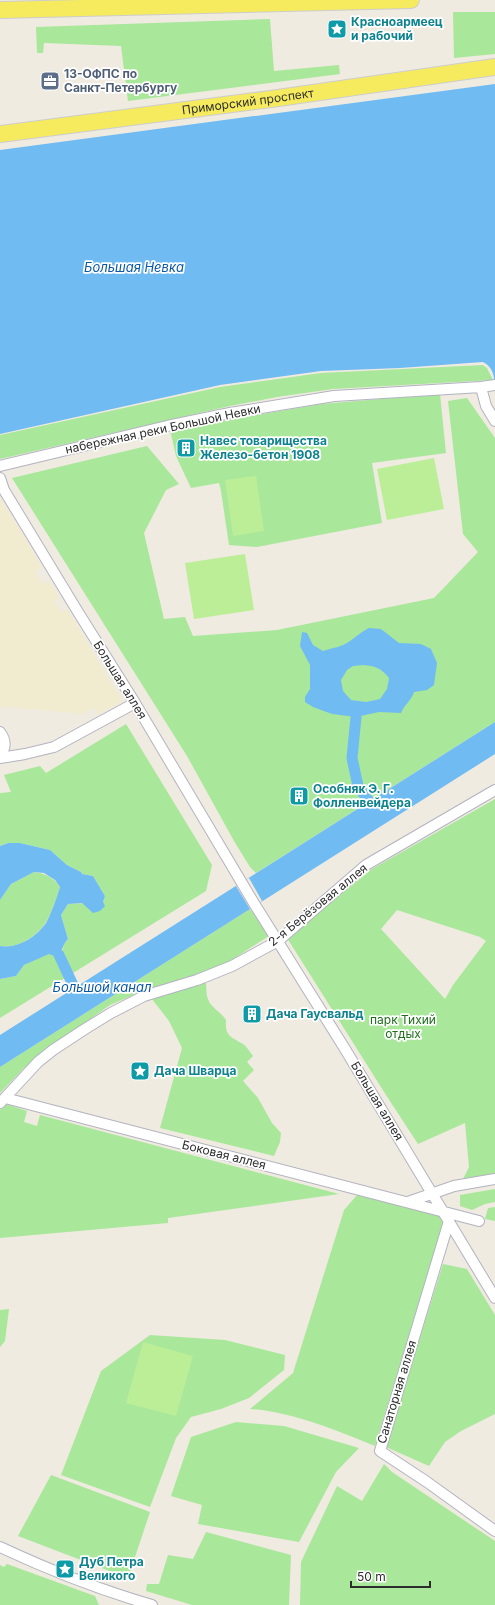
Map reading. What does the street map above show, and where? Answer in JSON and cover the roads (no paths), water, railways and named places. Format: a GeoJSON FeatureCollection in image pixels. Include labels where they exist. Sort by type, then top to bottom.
{"type":"FeatureCollection","features":[{"type":"Feature","properties":{"kind":"main road"},"geometry":{"type":"LineString","coordinates":[[0,10],[411,0]]}},
{"type":"Feature","properties":{"kind":"main road","name":"Приморский проспект"},"geometry":{"type":"LineString","coordinates":[[0,134],[271,99],[495,67]]}},
{"type":"Feature","properties":{"kind":"street","name":"набережная реки Большой Невки"},"geometry":{"type":"LineString","coordinates":[[0,466],[230,412],[334,396],[495,385]]}},
{"type":"Feature","properties":{"kind":"street"},"geometry":{"type":"LineString","coordinates":[[481,387],[486,406],[495,421]]}},
{"type":"Feature","properties":{"kind":"street","name":"Большая аллея"},"geometry":{"type":"LineString","coordinates":[[0,478],[4,490],[65,592],[135,703],[255,905],[348,1053],[495,1298]]}},
{"type":"Feature","properties":{"kind":"street"},"geometry":{"type":"LineString","coordinates":[[0,732],[5,741],[3,755],[25,754],[54,747],[135,703]]}},
{"type":"Feature","properties":{"kind":"street","name":"2-я Берёзовая аллея"},"geometry":{"type":"LineString","coordinates":[[2,1100],[38,1062],[53,1050],[111,1013],[144,996],[197,980],[232,966],[278,941],[366,865],[495,790]]}},
{"type":"Feature","properties":{"kind":"street","name":"Боковая аллея"},"geometry":{"type":"LineString","coordinates":[[2,1100],[408,1202],[447,1216],[458,1215],[479,1221]]}},
{"type":"Feature","properties":{"kind":"street"},"geometry":{"type":"LineString","coordinates":[[408,1202],[432,1192],[454,1186],[495,1180]]}},
{"type":"Feature","properties":{"kind":"street","name":"Санаторная аллея"},"geometry":{"type":"LineString","coordinates":[[447,1216],[380,1451],[427,1482],[495,1531]]}},
{"type":"Feature","properties":{"kind":"street"},"geometry":{"type":"LineString","coordinates":[[0,1546],[126,1602],[152,1605]]}},
{"type":"Feature","properties":{"kind":"water","name":"Большая Невка"},"geometry":{"type":"Polygon","coordinates":[[[495,84],[495,388],[494,376],[487,364],[483,362],[400,368],[321,371],[220,385],[0,434],[0,150],[495,84]]]}},
{"type":"Feature","properties":{"kind":"water"},"geometry":{"type":"Polygon","coordinates":[[[369,628],[381,629],[399,643],[421,644],[431,649],[437,663],[434,685],[427,690],[414,692],[401,713],[379,712],[356,717],[332,714],[313,707],[305,702],[305,697],[310,689],[310,665],[300,646],[302,632],[307,633],[313,645],[323,651],[344,645],[369,628]],[[363,665],[353,666],[347,670],[341,680],[343,691],[351,700],[366,702],[380,699],[387,689],[389,678],[381,670],[375,667],[363,665]]]}},
{"type":"Feature","properties":{"kind":"water","name":"Большой канал"},"geometry":{"type":"Polygon","coordinates":[[[495,722],[495,754],[0,1067],[0,1035],[495,722]]]}},
{"type":"Feature","properties":{"kind":"water"},"geometry":{"type":"Polygon","coordinates":[[[8,843],[20,843],[50,850],[67,865],[81,872],[82,874],[93,876],[105,896],[103,902],[105,906],[100,911],[93,913],[82,903],[68,904],[61,915],[68,939],[57,957],[49,954],[24,965],[16,976],[0,979],[0,946],[13,946],[20,944],[37,933],[48,919],[60,887],[55,880],[44,873],[34,872],[11,884],[0,900],[0,846],[8,843]]]}},
{"type":"Feature","properties":{"kind":"waterway"},"geometry":{"type":"LineString","coordinates":[[356,717],[352,758],[358,786],[376,811]]}},
{"type":"Feature","properties":{"kind":"waterway"},"geometry":{"type":"LineString","coordinates":[[59,955],[80,1000]]}},
{"type":"Feature","properties":{"kind":"place","name":"Красноармеец и рабочий"},"geometry":{"type":"Point","coordinates":[337,29]}},
{"type":"Feature","properties":{"kind":"place","name":"13-ОФПС по Санкт-Петербургу"},"geometry":{"type":"Point","coordinates":[50,81]}},
{"type":"Feature","properties":{"kind":"place","name":"Навес товарищества Железо-бетон 1908"},"geometry":{"type":"Point","coordinates":[186,448]}},
{"type":"Feature","properties":{"kind":"place","name":"Особняк Э. Г. Фолленвейдера"},"geometry":{"type":"Point","coordinates":[299,796]}},
{"type":"Feature","properties":{"kind":"place","name":"Дача Гаусвальд"},"geometry":{"type":"Point","coordinates":[252,1014]}},
{"type":"Feature","properties":{"kind":"place","name":"Дача Шварца"},"geometry":{"type":"Point","coordinates":[140,1071]}},
{"type":"Feature","properties":{"kind":"place","name":"Дуб Петра Великого"},"geometry":{"type":"Point","coordinates":[65,1569]}},
{"type":"Feature","properties":{"kind":"park label","name":"парк Тихий отдых"},"geometry":{"type":"Point","coordinates":[403,1027]}}]}
